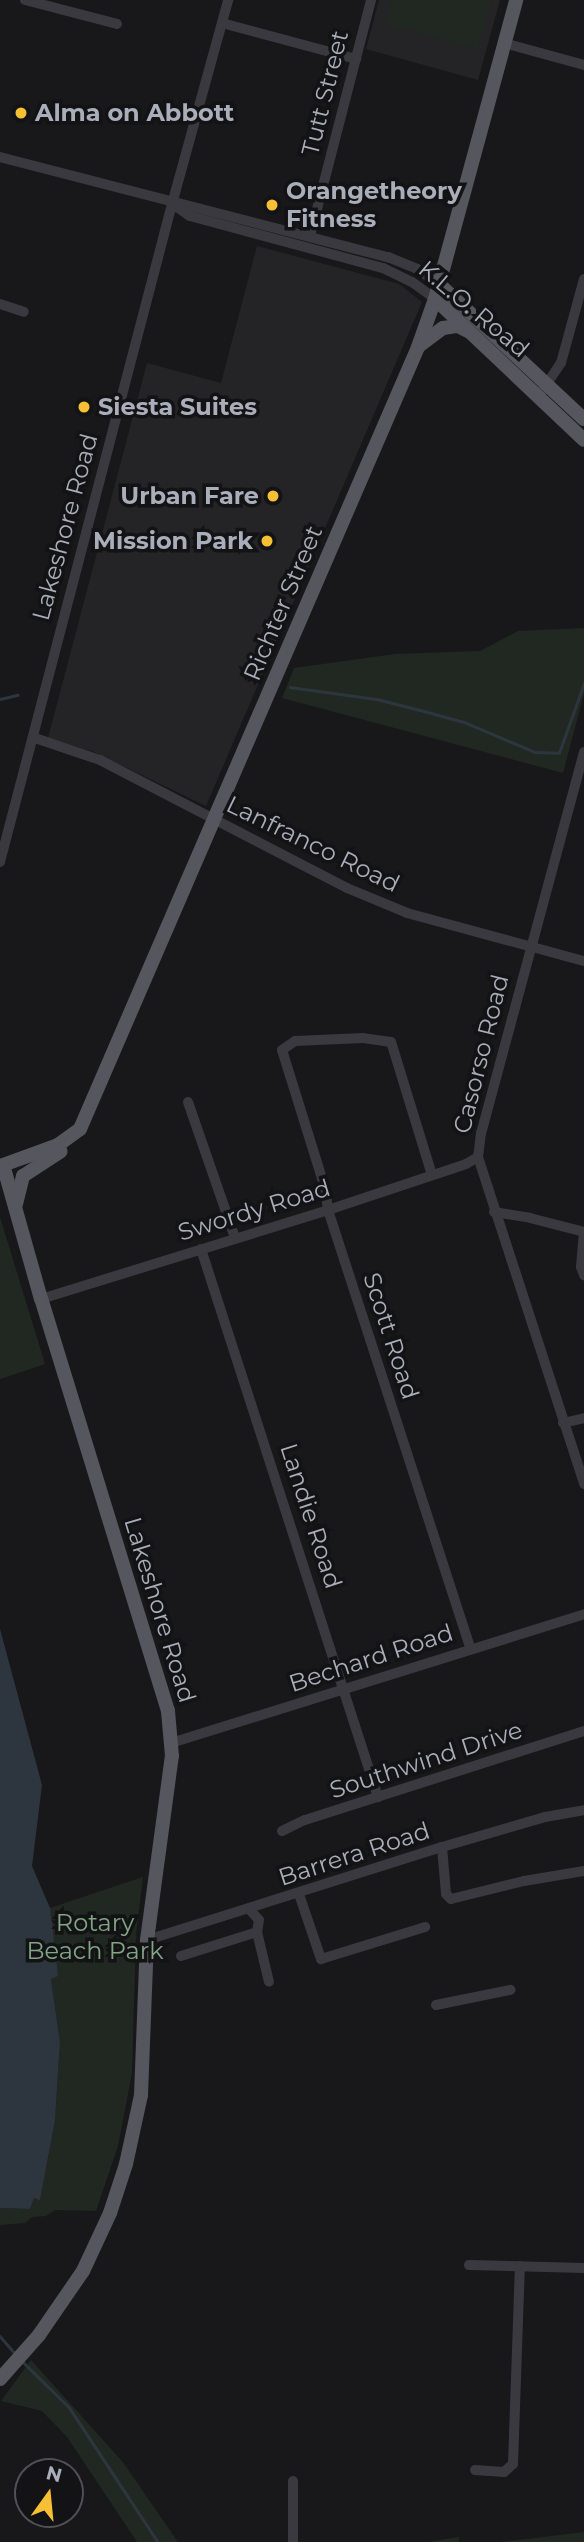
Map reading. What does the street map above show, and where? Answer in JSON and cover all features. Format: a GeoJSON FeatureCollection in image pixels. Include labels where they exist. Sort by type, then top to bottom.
{"type":"FeatureCollection","features":[{"type":"Feature","properties":{"kind":"main road","name":"Richter Street"},"geometry":{"type":"LineString","coordinates":[[80,1129],[418,347],[435,299],[516,0]]}},
{"type":"Feature","properties":{"kind":"main road","name":"K.L.O. Road"},"geometry":{"type":"LineString","coordinates":[[439,284],[543,390],[584,440]]}},
{"type":"Feature","properties":{"kind":"main road","name":"K.L.O. Road"},"geometry":{"type":"LineString","coordinates":[[435,299],[543,390],[584,419]]}},
{"type":"Feature","properties":{"kind":"main road"},"geometry":{"type":"LineString","coordinates":[[418,347],[443,328],[458,326],[475,333]]}},
{"type":"Feature","properties":{"kind":"main road"},"geometry":{"type":"LineString","coordinates":[[1,1160],[58,1144],[80,1129]]}},
{"type":"Feature","properties":{"kind":"main road"},"geometry":{"type":"LineString","coordinates":[[15,1208],[23,1176],[59,1152],[80,1129]]}},
{"type":"Feature","properties":{"kind":"main road","name":"Lakeshore Road"},"geometry":{"type":"LineString","coordinates":[[0,2379],[39,2335],[83,2271],[110,2213],[127,2164],[141,2095],[147,1940],[172,1756],[168,1711],[1,1160]]}},
{"type":"Feature","properties":{"kind":"street"},"geometry":{"type":"LineString","coordinates":[[25,0],[117,24]]}},
{"type":"Feature","properties":{"kind":"street","name":"Lakeshore Road"},"geometry":{"type":"LineString","coordinates":[[0,862],[228,0]]}},
{"type":"Feature","properties":{"kind":"street","name":"Tutt Street"},"geometry":{"type":"LineString","coordinates":[[310,236],[371,0]]}},
{"type":"Feature","properties":{"kind":"street"},"geometry":{"type":"LineString","coordinates":[[222,23],[356,59]]}},
{"type":"Feature","properties":{"kind":"street"},"geometry":{"type":"LineString","coordinates":[[504,43],[584,65]]}},
{"type":"Feature","properties":{"kind":"street"},"geometry":{"type":"LineString","coordinates":[[0,158],[172,204]]}},
{"type":"Feature","properties":{"kind":"street","name":"K.L.O. Road"},"geometry":{"type":"LineString","coordinates":[[172,204],[194,206],[388,257],[439,284]]}},
{"type":"Feature","properties":{"kind":"street","name":"K.L.O. Road"},"geometry":{"type":"LineString","coordinates":[[172,204],[190,216],[383,268],[412,282],[435,299]]}},
{"type":"Feature","properties":{"kind":"street"},"geometry":{"type":"LineString","coordinates":[[543,390],[561,363],[584,279]]}},
{"type":"Feature","properties":{"kind":"street"},"geometry":{"type":"LineString","coordinates":[[0,304],[24,312]]}},
{"type":"Feature","properties":{"kind":"street","name":"Lanfranco Road"},"geometry":{"type":"LineString","coordinates":[[34,738],[100,760],[347,888],[408,913],[584,961]]}},
{"type":"Feature","properties":{"kind":"street","name":"Casorso Road"},"geometry":{"type":"LineString","coordinates":[[584,752],[481,1133],[478,1157],[584,1484]]}},
{"type":"Feature","properties":{"kind":"street","name":"Scott Road"},"geometry":{"type":"LineString","coordinates":[[432,1175],[391,1042],[363,1038],[295,1041],[282,1050],[324,1188],[328,1210],[470,1648]]}},
{"type":"Feature","properties":{"kind":"street"},"geometry":{"type":"LineString","coordinates":[[188,1102],[235,1238]]}},
{"type":"Feature","properties":{"kind":"street","name":"Swordy Road"},"geometry":{"type":"LineString","coordinates":[[41,1299],[328,1210],[478,1157]]}},
{"type":"Feature","properties":{"kind":"street"},"geometry":{"type":"LineString","coordinates":[[494,1212],[530,1217],[584,1232],[581,1267],[584,1275]]}},
{"type":"Feature","properties":{"kind":"street","name":"Landie Road"},"geometry":{"type":"LineString","coordinates":[[201,1249],[378,1797]]}},
{"type":"Feature","properties":{"kind":"street"},"geometry":{"type":"LineString","coordinates":[[563,1423],[584,1418]]}},
{"type":"Feature","properties":{"kind":"street","name":"Bechard Road"},"geometry":{"type":"LineString","coordinates":[[171,1743],[584,1614]]}},
{"type":"Feature","properties":{"kind":"street","name":"Southwind Drive"},"geometry":{"type":"LineString","coordinates":[[282,1831],[584,1731]]}},
{"type":"Feature","properties":{"kind":"street","name":"Barrera Road"},"geometry":{"type":"LineString","coordinates":[[147,1940],[222,1919],[442,1847],[581,1812]]}},
{"type":"Feature","properties":{"kind":"street"},"geometry":{"type":"LineString","coordinates":[[442,1847],[446,1894],[451,1899],[524,1881],[584,1871]]}},
{"type":"Feature","properties":{"kind":"street"},"geometry":{"type":"LineString","coordinates":[[299,1894],[321,1959],[425,1927]]}},
{"type":"Feature","properties":{"kind":"street"},"geometry":{"type":"LineString","coordinates":[[250,1910],[259,1920],[257,1932],[269,1982]]}},
{"type":"Feature","properties":{"kind":"street"},"geometry":{"type":"LineString","coordinates":[[222,1919],[229,1941]]}},
{"type":"Feature","properties":{"kind":"street"},"geometry":{"type":"LineString","coordinates":[[181,1956],[257,1932]]}},
{"type":"Feature","properties":{"kind":"street"},"geometry":{"type":"LineString","coordinates":[[436,2005],[510,1990]]}},
{"type":"Feature","properties":{"kind":"street"},"geometry":{"type":"LineString","coordinates":[[469,2265],[584,2268]]}},
{"type":"Feature","properties":{"kind":"street"},"geometry":{"type":"LineString","coordinates":[[475,2470],[505,2472],[513,2464],[520,2266]]}},
{"type":"Feature","properties":{"kind":"street"},"geometry":{"type":"LineString","coordinates":[[293,2481],[293,2542]]}},
{"type":"Feature","properties":{"kind":"shaded area"},"geometry":{"type":"Polygon","coordinates":[[[379,0],[500,0],[478,80],[366,49],[379,0]]]}},
{"type":"Feature","properties":{"kind":"shaded area"},"geometry":{"type":"Polygon","coordinates":[[[257,246],[399,284],[422,302],[206,806],[94,752],[48,738],[147,363],[221,383],[257,246]]]}},
{"type":"Feature","properties":{"kind":"shaded area"},"geometry":{"type":"Polygon","coordinates":[[[0,1629],[42,1785],[32,1866],[50,1908],[58,1976],[51,1979],[60,2042],[55,2121],[40,2200],[34,2198],[30,2209],[0,2208],[0,1629]]]}},
{"type":"Feature","properties":{"kind":"green space"},"geometry":{"type":"Polygon","coordinates":[[[392,0],[491,0],[478,49],[386,24],[392,0]]]}},
{"type":"Feature","properties":{"kind":"green space"},"geometry":{"type":"Polygon","coordinates":[[[584,628],[584,694],[563,773],[282,698],[294,668],[395,654],[480,651],[518,631],[584,628]]]}},
{"type":"Feature","properties":{"kind":"green space"},"geometry":{"type":"Polygon","coordinates":[[[0,1217],[45,1364],[0,1379],[0,1217]]]}},
{"type":"Feature","properties":{"kind":"green space","name":"Rotary Beach Park"},"geometry":{"type":"Polygon","coordinates":[[[143,1877],[136,1934],[132,2073],[118,2146],[96,2211],[55,2210],[46,2216],[32,2217],[25,2223],[0,2225],[0,2208],[30,2209],[34,2197],[40,2199],[55,2122],[60,2042],[51,1979],[50,1908],[143,1877]]]}},
{"type":"Feature","properties":{"kind":"green space"},"geometry":{"type":"Polygon","coordinates":[[[31,2360],[122,2461],[178,2542],[137,2542],[84,2462],[84,2458],[81,2458],[67,2437],[42,2411],[1,2401],[31,2360]]]}},
{"type":"Feature","properties":{"kind":"green space"},"geometry":{"type":"Polygon","coordinates":[[[584,2532],[584,2542],[501,2542],[584,2532]]]}},
{"type":"Feature","properties":{"kind":"green space"},"geometry":{"type":"Polygon","coordinates":[[[459,2537],[459,2542],[429,2542],[459,2537]]]}},
{"type":"Feature","properties":{"kind":"waterway"},"geometry":{"type":"LineString","coordinates":[[290,687],[377,699],[464,722],[535,752],[559,753],[584,683]]}},
{"type":"Feature","properties":{"kind":"waterway"},"geometry":{"type":"LineString","coordinates":[[0,699],[18,695]]}},
{"type":"Feature","properties":{"kind":"waterway"},"geometry":{"type":"LineString","coordinates":[[0,2336],[15,2353]]}},
{"type":"Feature","properties":{"kind":"waterway"},"geometry":{"type":"LineString","coordinates":[[22,2361],[69,2407],[158,2542]]}},
{"type":"Feature","properties":{"kind":"place","name":"Alma on Abbott"},"geometry":{"type":"Point","coordinates":[21,113]}},
{"type":"Feature","properties":{"kind":"place","name":"Orangetheory Fitness"},"geometry":{"type":"Point","coordinates":[272,205]}},
{"type":"Feature","properties":{"kind":"place","name":"Siesta Suites"},"geometry":{"type":"Point","coordinates":[84,407]}},
{"type":"Feature","properties":{"kind":"place","name":"Urban Fare"},"geometry":{"type":"Point","coordinates":[273,496]}},
{"type":"Feature","properties":{"kind":"place","name":"Mission Park"},"geometry":{"type":"Point","coordinates":[267,541]}}]}
